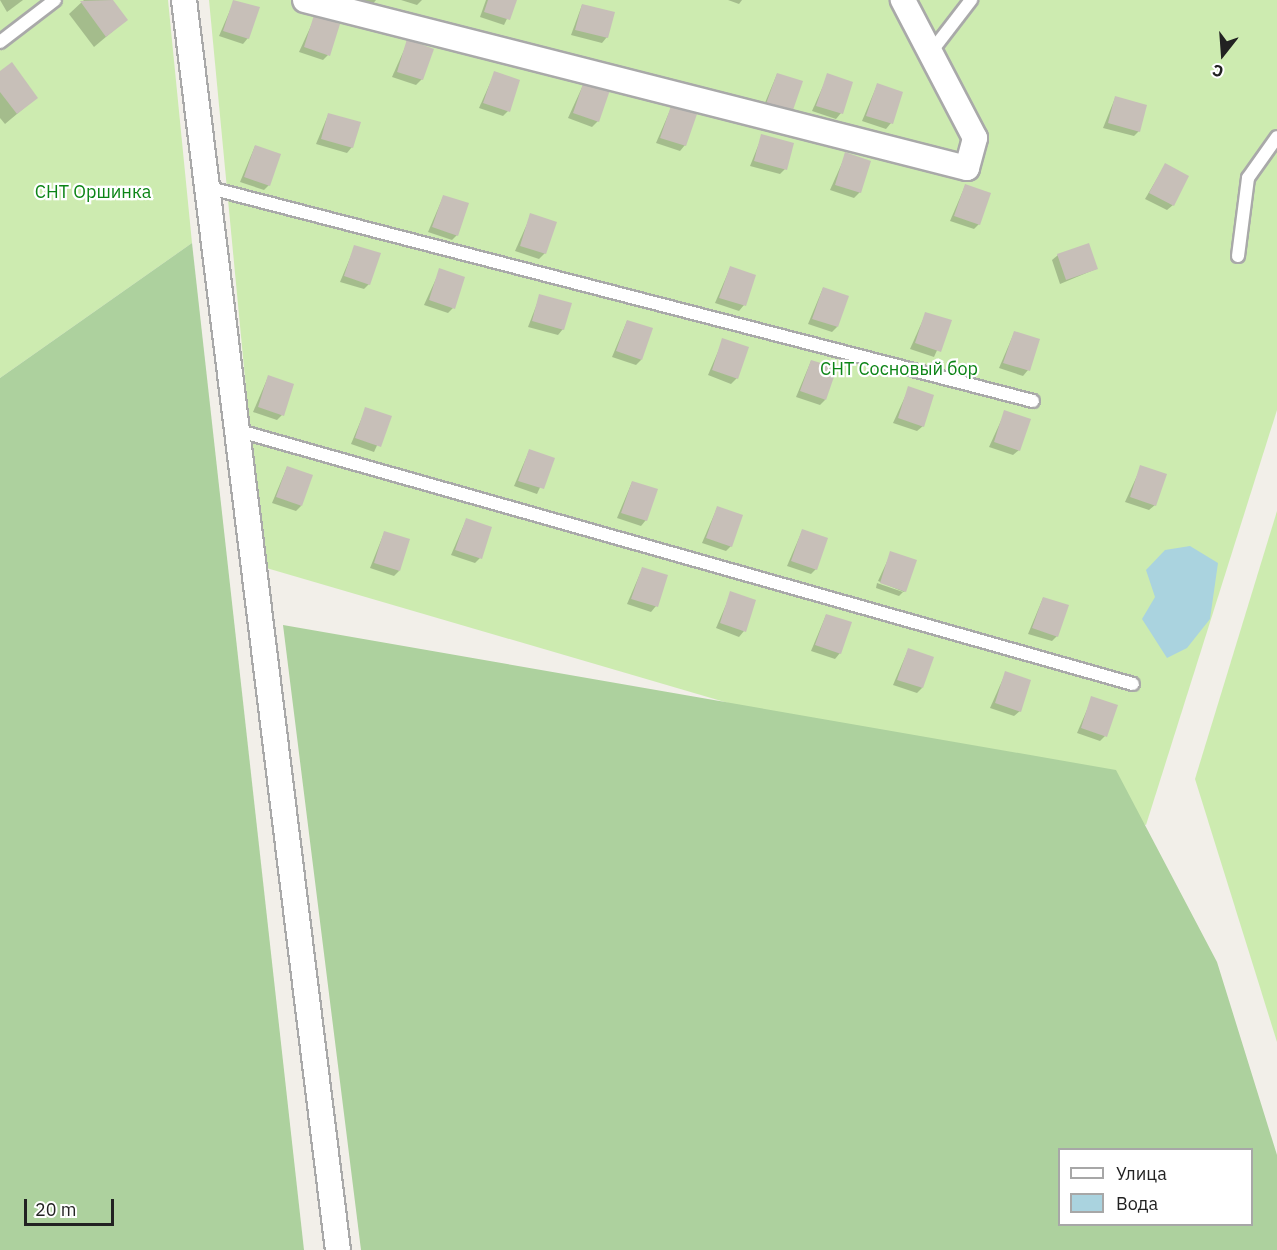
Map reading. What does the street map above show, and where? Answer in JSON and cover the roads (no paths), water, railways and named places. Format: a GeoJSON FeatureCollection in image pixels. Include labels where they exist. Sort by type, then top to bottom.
{"type":"FeatureCollection","features":[{"type":"Feature","properties":{"kind":"street"},"geometry":{"type":"LineString","coordinates":[[184,0],[210,188],[235,430],[339,1250]]}},
{"type":"Feature","properties":{"kind":"street"},"geometry":{"type":"LineString","coordinates":[[305,0],[967,168],[975,138],[903,0]]}},
{"type":"Feature","properties":{"kind":"lane"},"geometry":{"type":"LineString","coordinates":[[0,42],[55,0]]}},
{"type":"Feature","properties":{"kind":"lane"},"geometry":{"type":"LineString","coordinates":[[931,52],[971,0]]}},
{"type":"Feature","properties":{"kind":"lane"},"geometry":{"type":"LineString","coordinates":[[1238,256],[1248,178],[1277,137]]}},
{"type":"Feature","properties":{"kind":"lane"},"geometry":{"type":"LineString","coordinates":[[210,188],[1033,401]]}},
{"type":"Feature","properties":{"kind":"lane"},"geometry":{"type":"LineString","coordinates":[[235,430],[1133,684]]}},
{"type":"Feature","properties":{"kind":"water"},"geometry":{"type":"Polygon","coordinates":[[[1190,546],[1218,563],[1210,619],[1187,648],[1167,658],[1142,619],[1155,597],[1146,570],[1165,550],[1190,546]]]}},
{"type":"Feature","properties":{"kind":"park label","name":"СНТ Оршинка"},"geometry":{"type":"Point","coordinates":[93,192]}},
{"type":"Feature","properties":{"kind":"park label","name":"СНТ Сосновый бор"},"geometry":{"type":"Point","coordinates":[899,369]}}]}
